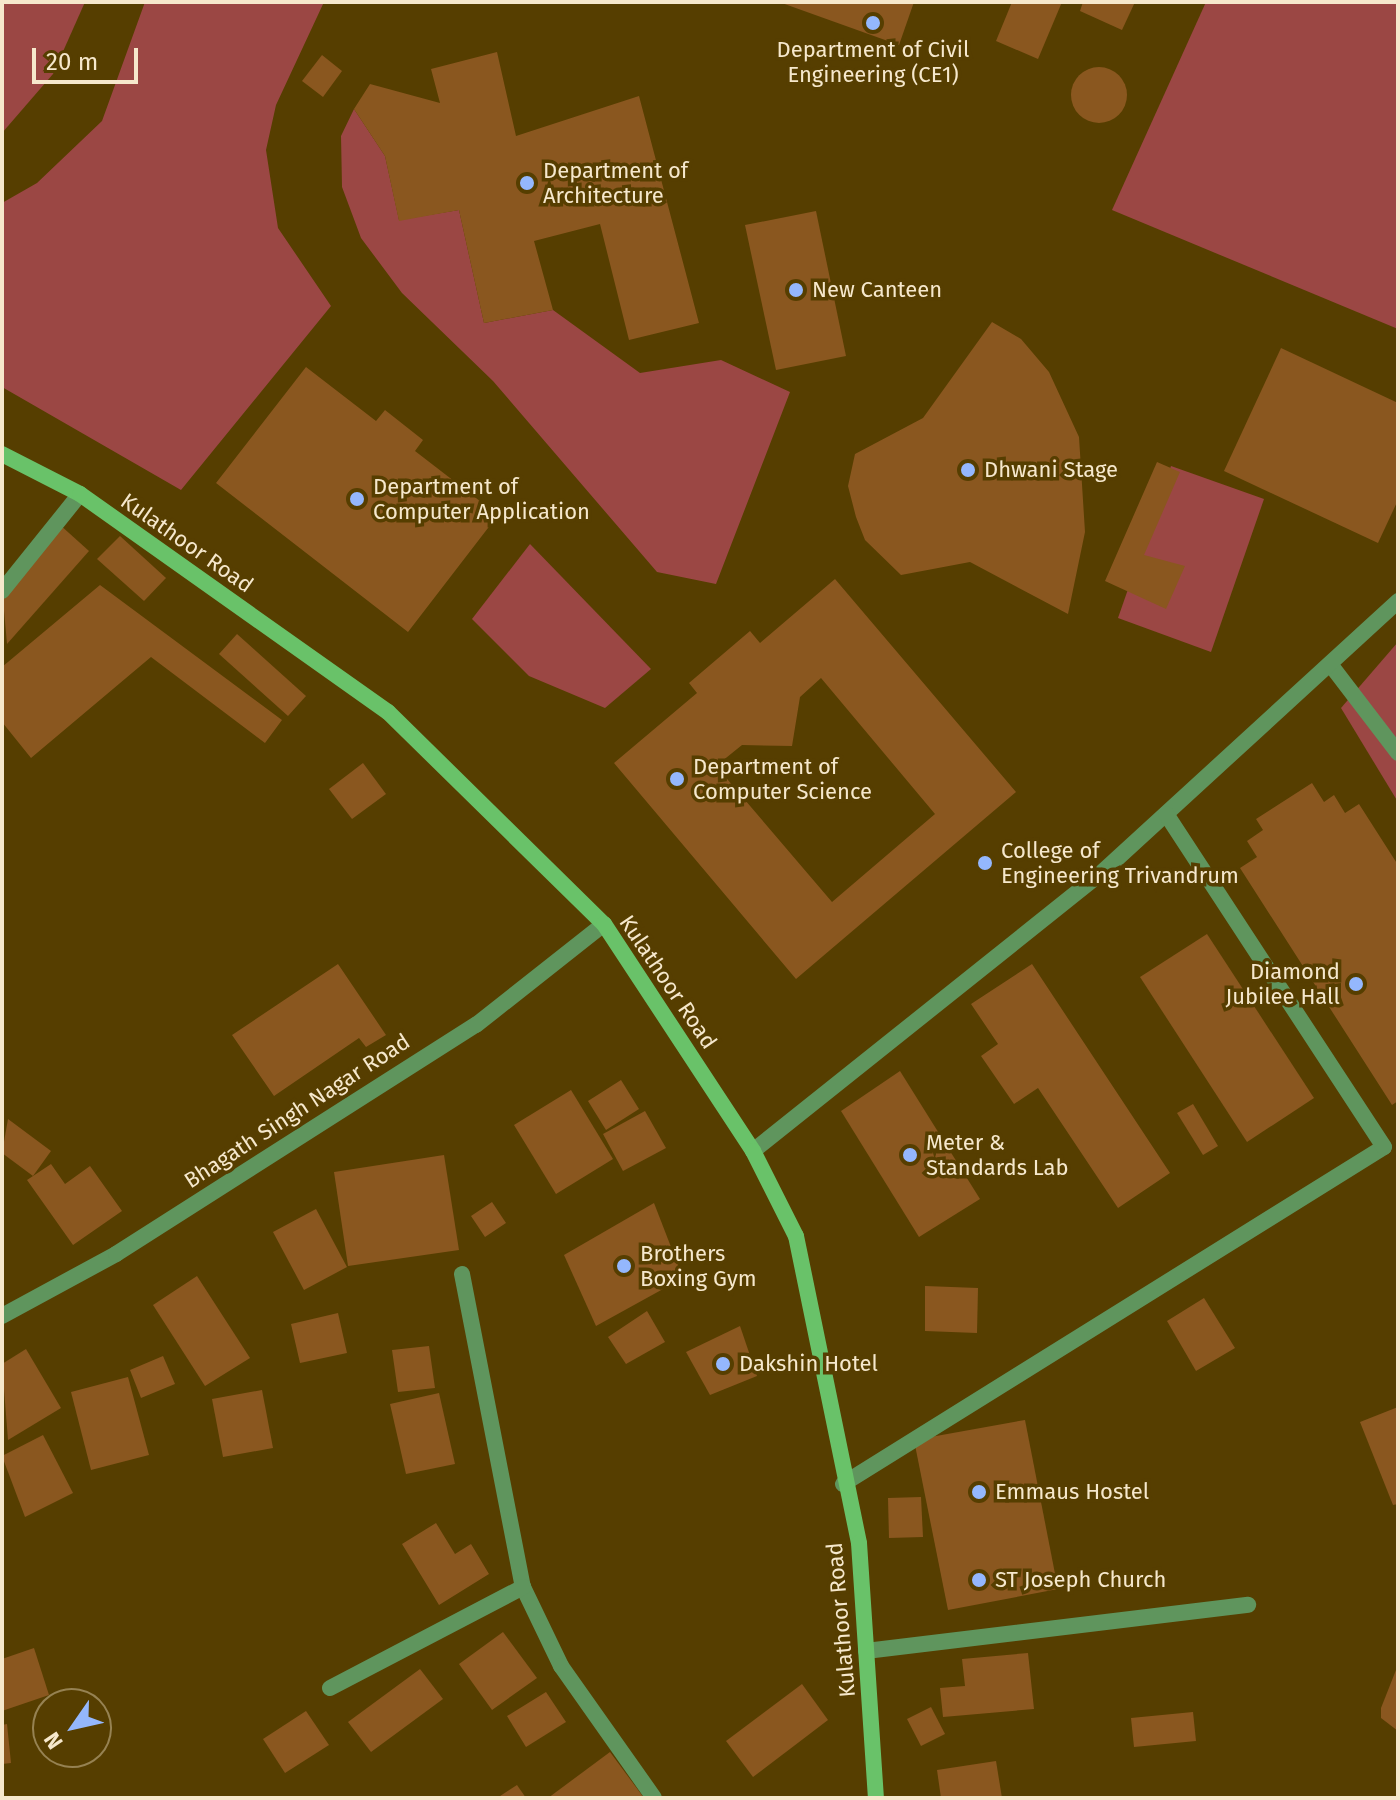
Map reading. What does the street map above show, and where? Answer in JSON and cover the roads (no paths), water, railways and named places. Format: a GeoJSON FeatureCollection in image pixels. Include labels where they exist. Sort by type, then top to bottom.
{"type":"FeatureCollection","features":[{"type":"Feature","properties":{"kind":"main road","name":"Kulathoor Road"},"geometry":{"type":"LineString","coordinates":[[2,454],[80,494],[388,712],[604,924],[753,1151],[796,1236],[843,1484],[859,1543],[876,1798]]}},
{"type":"Feature","properties":{"kind":"street"},"geometry":{"type":"LineString","coordinates":[[2,591],[80,494]]}},
{"type":"Feature","properties":{"kind":"street"},"geometry":{"type":"LineString","coordinates":[[753,1151],[1166,814],[1398,601]]}},
{"type":"Feature","properties":{"kind":"street"},"geometry":{"type":"LineString","coordinates":[[1330,664],[1398,753]]}},
{"type":"Feature","properties":{"kind":"street"},"geometry":{"type":"LineString","coordinates":[[843,1484],[1391,1142],[1166,814]]}},
{"type":"Feature","properties":{"kind":"street","name":"Bhagath Singh Nagar Road"},"geometry":{"type":"LineString","coordinates":[[2,1316],[116,1254],[476,1025],[604,924]]}},
{"type":"Feature","properties":{"kind":"street"},"geometry":{"type":"LineString","coordinates":[[462,1274],[523,1587],[561,1666],[654,1798]]}},
{"type":"Feature","properties":{"kind":"street"},"geometry":{"type":"LineString","coordinates":[[330,1688],[523,1587]]}},
{"type":"Feature","properties":{"kind":"street"},"geometry":{"type":"LineString","coordinates":[[866,1651],[1248,1605]]}},
{"type":"Feature","properties":{"kind":"place","name":"Department of Civil Engineering (CE1)"},"geometry":{"type":"Point","coordinates":[873,23]}},
{"type":"Feature","properties":{"kind":"place","name":"Department of Architecture"},"geometry":{"type":"Point","coordinates":[527,183]}},
{"type":"Feature","properties":{"kind":"place","name":"New Canteen"},"geometry":{"type":"Point","coordinates":[796,290]}},
{"type":"Feature","properties":{"kind":"place","name":"Dhwani Stage"},"geometry":{"type":"Point","coordinates":[968,470]}},
{"type":"Feature","properties":{"kind":"place","name":"Department of Computer Application"},"geometry":{"type":"Point","coordinates":[357,499]}},
{"type":"Feature","properties":{"kind":"place","name":"Department of Computer Science"},"geometry":{"type":"Point","coordinates":[677,779]}},
{"type":"Feature","properties":{"kind":"place","name":"College of Engineering Trivandrum"},"geometry":{"type":"Point","coordinates":[985,863]}},
{"type":"Feature","properties":{"kind":"place","name":"Diamond Jubilee Hall"},"geometry":{"type":"Point","coordinates":[1356,984]}},
{"type":"Feature","properties":{"kind":"place","name":"Meter & Standards Lab"},"geometry":{"type":"Point","coordinates":[910,1155]}},
{"type":"Feature","properties":{"kind":"place","name":"Brothers Boxing Gym"},"geometry":{"type":"Point","coordinates":[624,1266]}},
{"type":"Feature","properties":{"kind":"place","name":"Dakshin Hotel"},"geometry":{"type":"Point","coordinates":[723,1364]}},
{"type":"Feature","properties":{"kind":"place","name":"Emmaus Hostel"},"geometry":{"type":"Point","coordinates":[979,1492]}},
{"type":"Feature","properties":{"kind":"place","name":"ST Joseph Church"},"geometry":{"type":"Point","coordinates":[979,1580]}}]}
